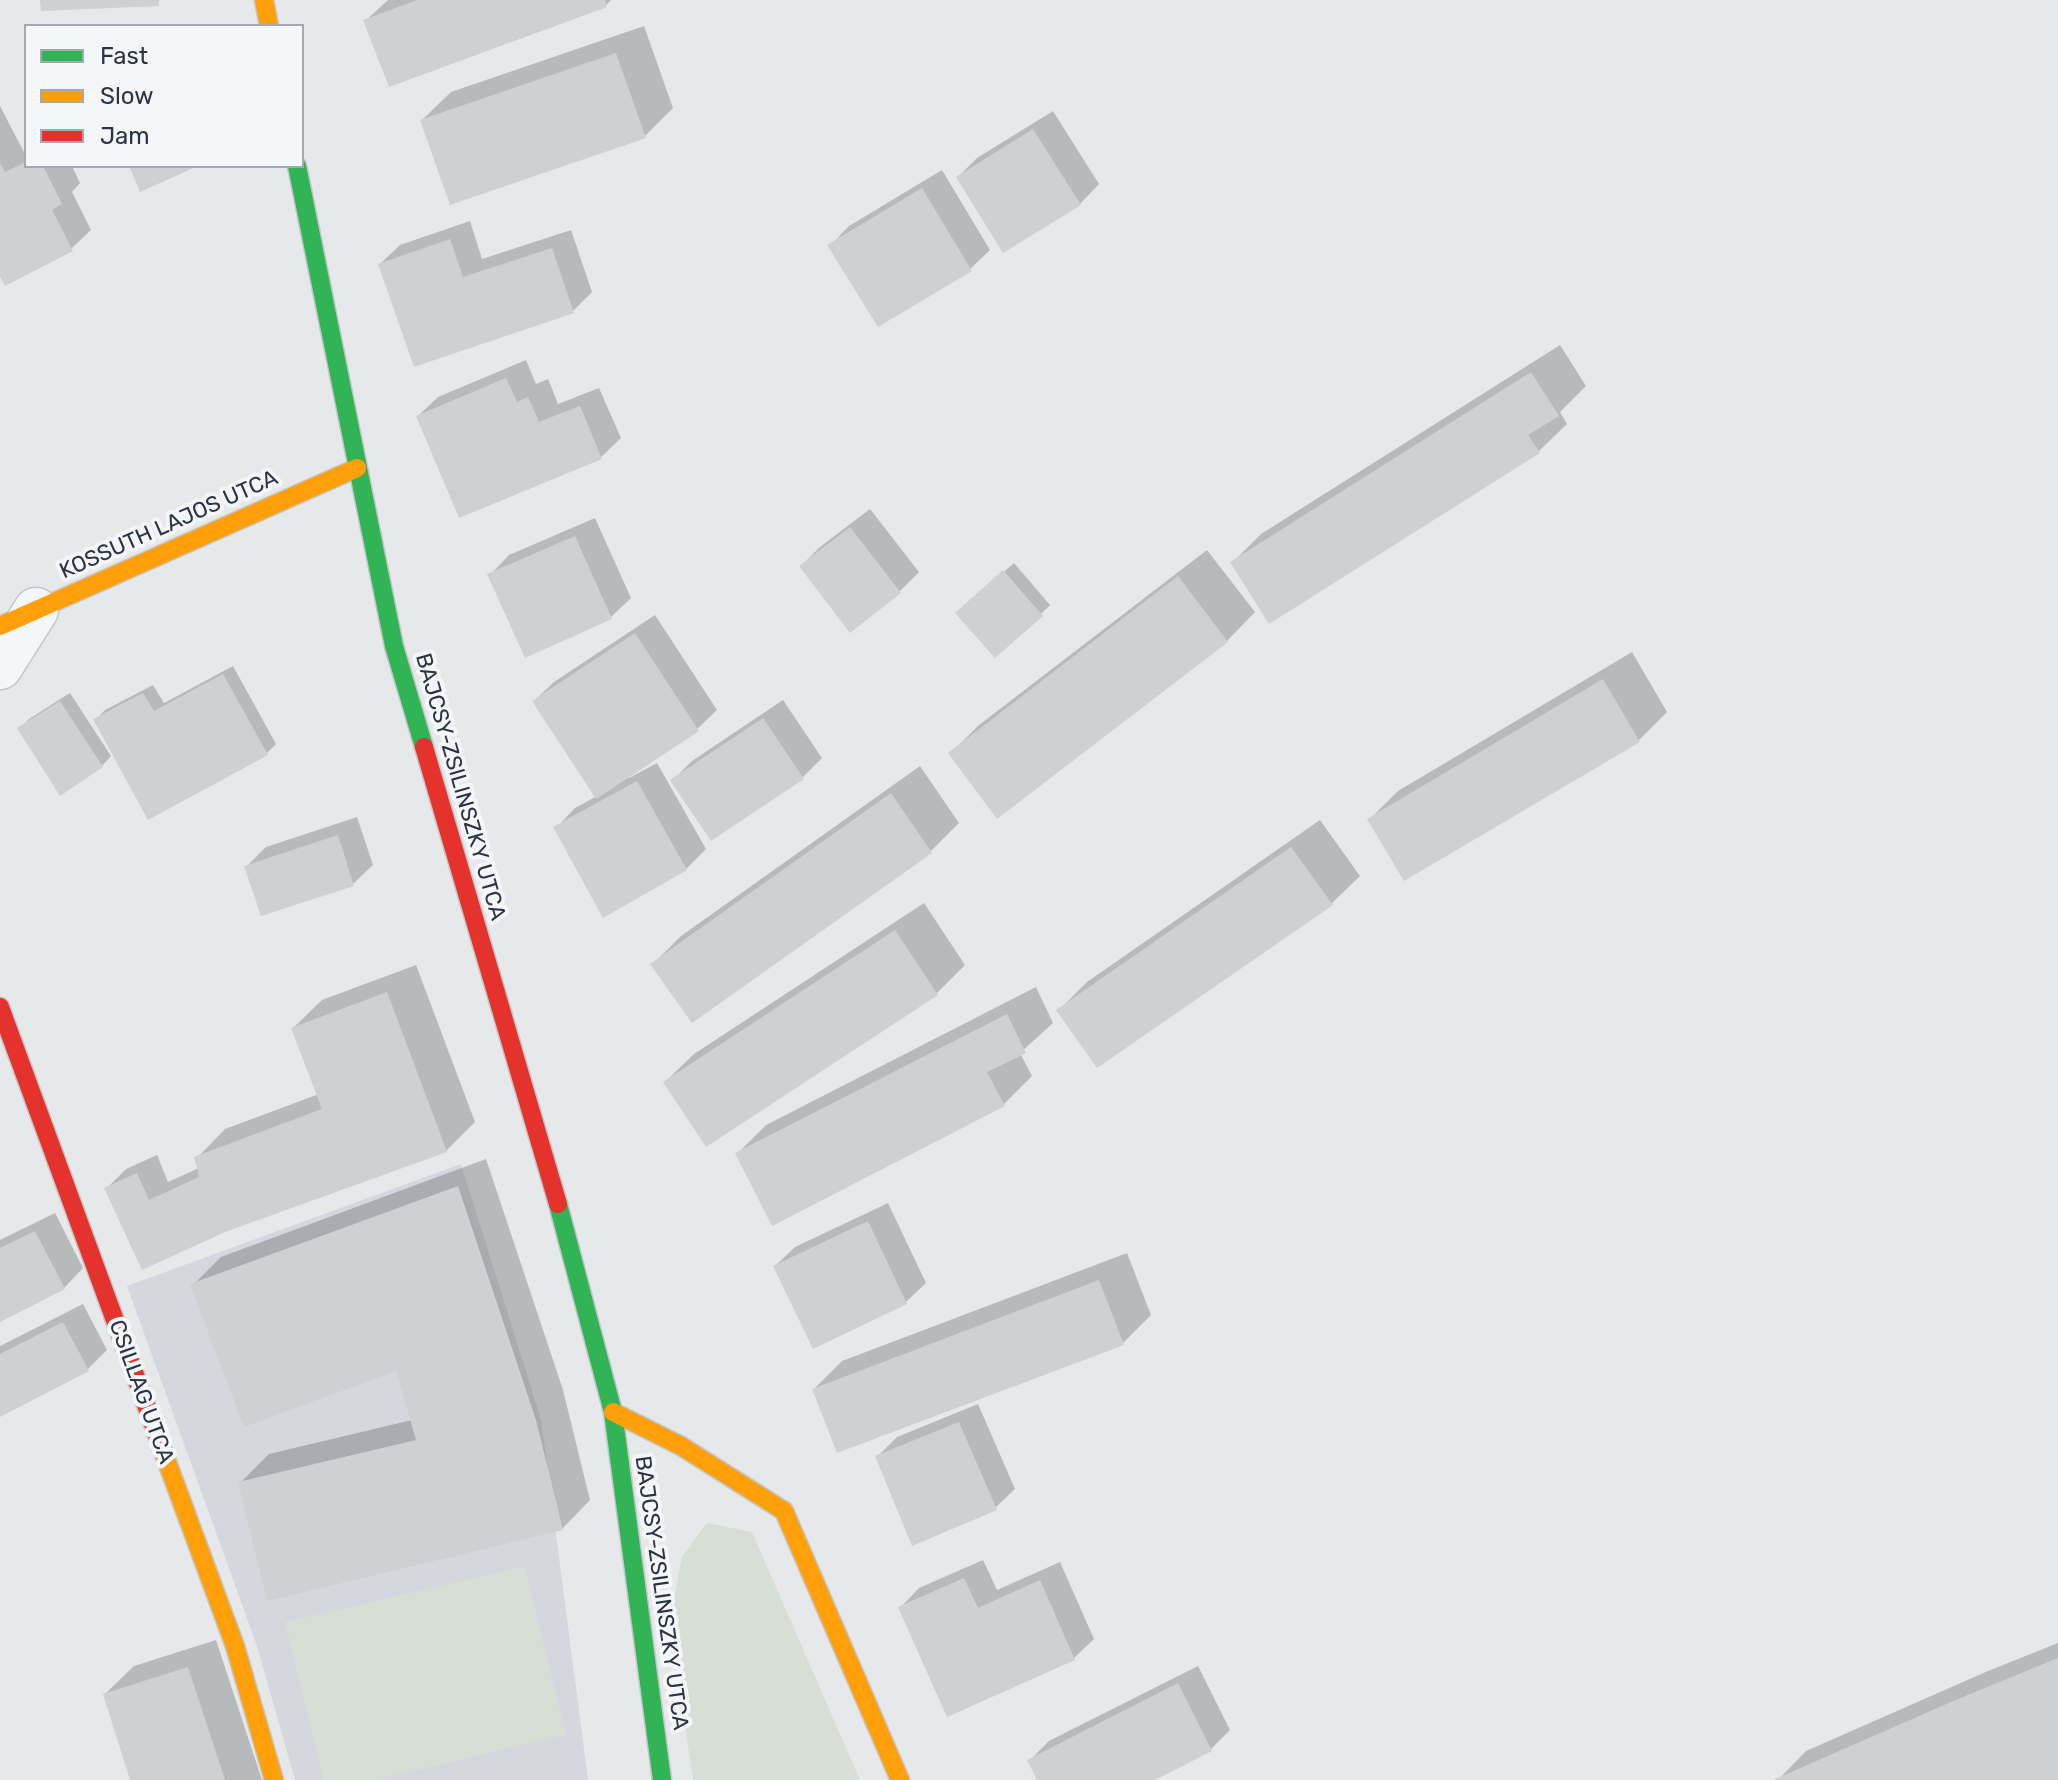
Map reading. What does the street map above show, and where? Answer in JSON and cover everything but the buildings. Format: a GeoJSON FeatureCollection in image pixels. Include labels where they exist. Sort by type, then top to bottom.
{"type":"FeatureCollection","features":[{"type":"Feature","properties":{"kind":"main road"},"geometry":{"type":"LineString","coordinates":[[264,0],[269,24]]}},
{"type":"Feature","properties":{"kind":"main road","name":"BAJCSY-ZSILINSZKY UTCA"},"geometry":{"type":"LineString","coordinates":[[297,168],[394,646],[550,1175],[613,1412],[662,1780]]}},
{"type":"Feature","properties":{"kind":"main road","name":"KOSSUTH LAJOS UTCA"},"geometry":{"type":"LineString","coordinates":[[18,618],[357,468]]}},
{"type":"Feature","properties":{"kind":"main road","name":"CSILLAG UTCA"},"geometry":{"type":"LineString","coordinates":[[0,1007],[235,1646],[274,1780]]}},
{"type":"Feature","properties":{"kind":"main road","name":"BAJCSY-ZSILINSZKY UTCA"},"geometry":{"type":"LineString","coordinates":[[613,1412],[681,1446],[784,1511],[900,1780]]}},
{"type":"Feature","properties":{"kind":"street"},"geometry":{"type":"LineString","coordinates":[[0,667],[18,618]]}},
{"type":"Feature","properties":{"kind":"shaded area"},"geometry":{"type":"Polygon","coordinates":[[[461,1164],[541,1419],[588,1780],[295,1780],[257,1646],[127,1286],[461,1164]]]}},
{"type":"Feature","properties":{"kind":"shaded area"},"geometry":{"type":"Polygon","coordinates":[[[707,1523],[752,1532],[860,1780],[693,1780],[670,1622],[682,1557],[707,1523]]]}},
{"type":"Feature","properties":{"kind":"shaded area"},"geometry":{"type":"Polygon","coordinates":[[[525,1566],[566,1735],[375,1780],[323,1780],[285,1622],[525,1566]]]}},
{"type":"Feature","properties":{"kind":"traffic: fast"},"geometry":{"type":"LineString","coordinates":[[297,168],[394,646],[424,747]]}},
{"type":"Feature","properties":{"kind":"traffic: fast"},"geometry":{"type":"LineString","coordinates":[[558,1204],[613,1412],[662,1780]]}},
{"type":"Feature","properties":{"kind":"traffic: slow"},"geometry":{"type":"LineString","coordinates":[[264,0],[269,24]]}},
{"type":"Feature","properties":{"kind":"traffic: slow"},"geometry":{"type":"LineString","coordinates":[[0,626],[357,468]]}},
{"type":"Feature","properties":{"kind":"traffic: slow"},"geometry":{"type":"LineString","coordinates":[[613,1412],[681,1446],[784,1511],[900,1780]]}},
{"type":"Feature","properties":{"kind":"traffic: slow"},"geometry":{"type":"LineString","coordinates":[[160,1443],[235,1646],[274,1780]]}},
{"type":"Feature","properties":{"kind":"traffic: jam"},"geometry":{"type":"LineString","coordinates":[[424,747],[558,1204]]}},
{"type":"Feature","properties":{"kind":"traffic: jam"},"geometry":{"type":"LineString","coordinates":[[0,1007],[160,1443]]}}]}
